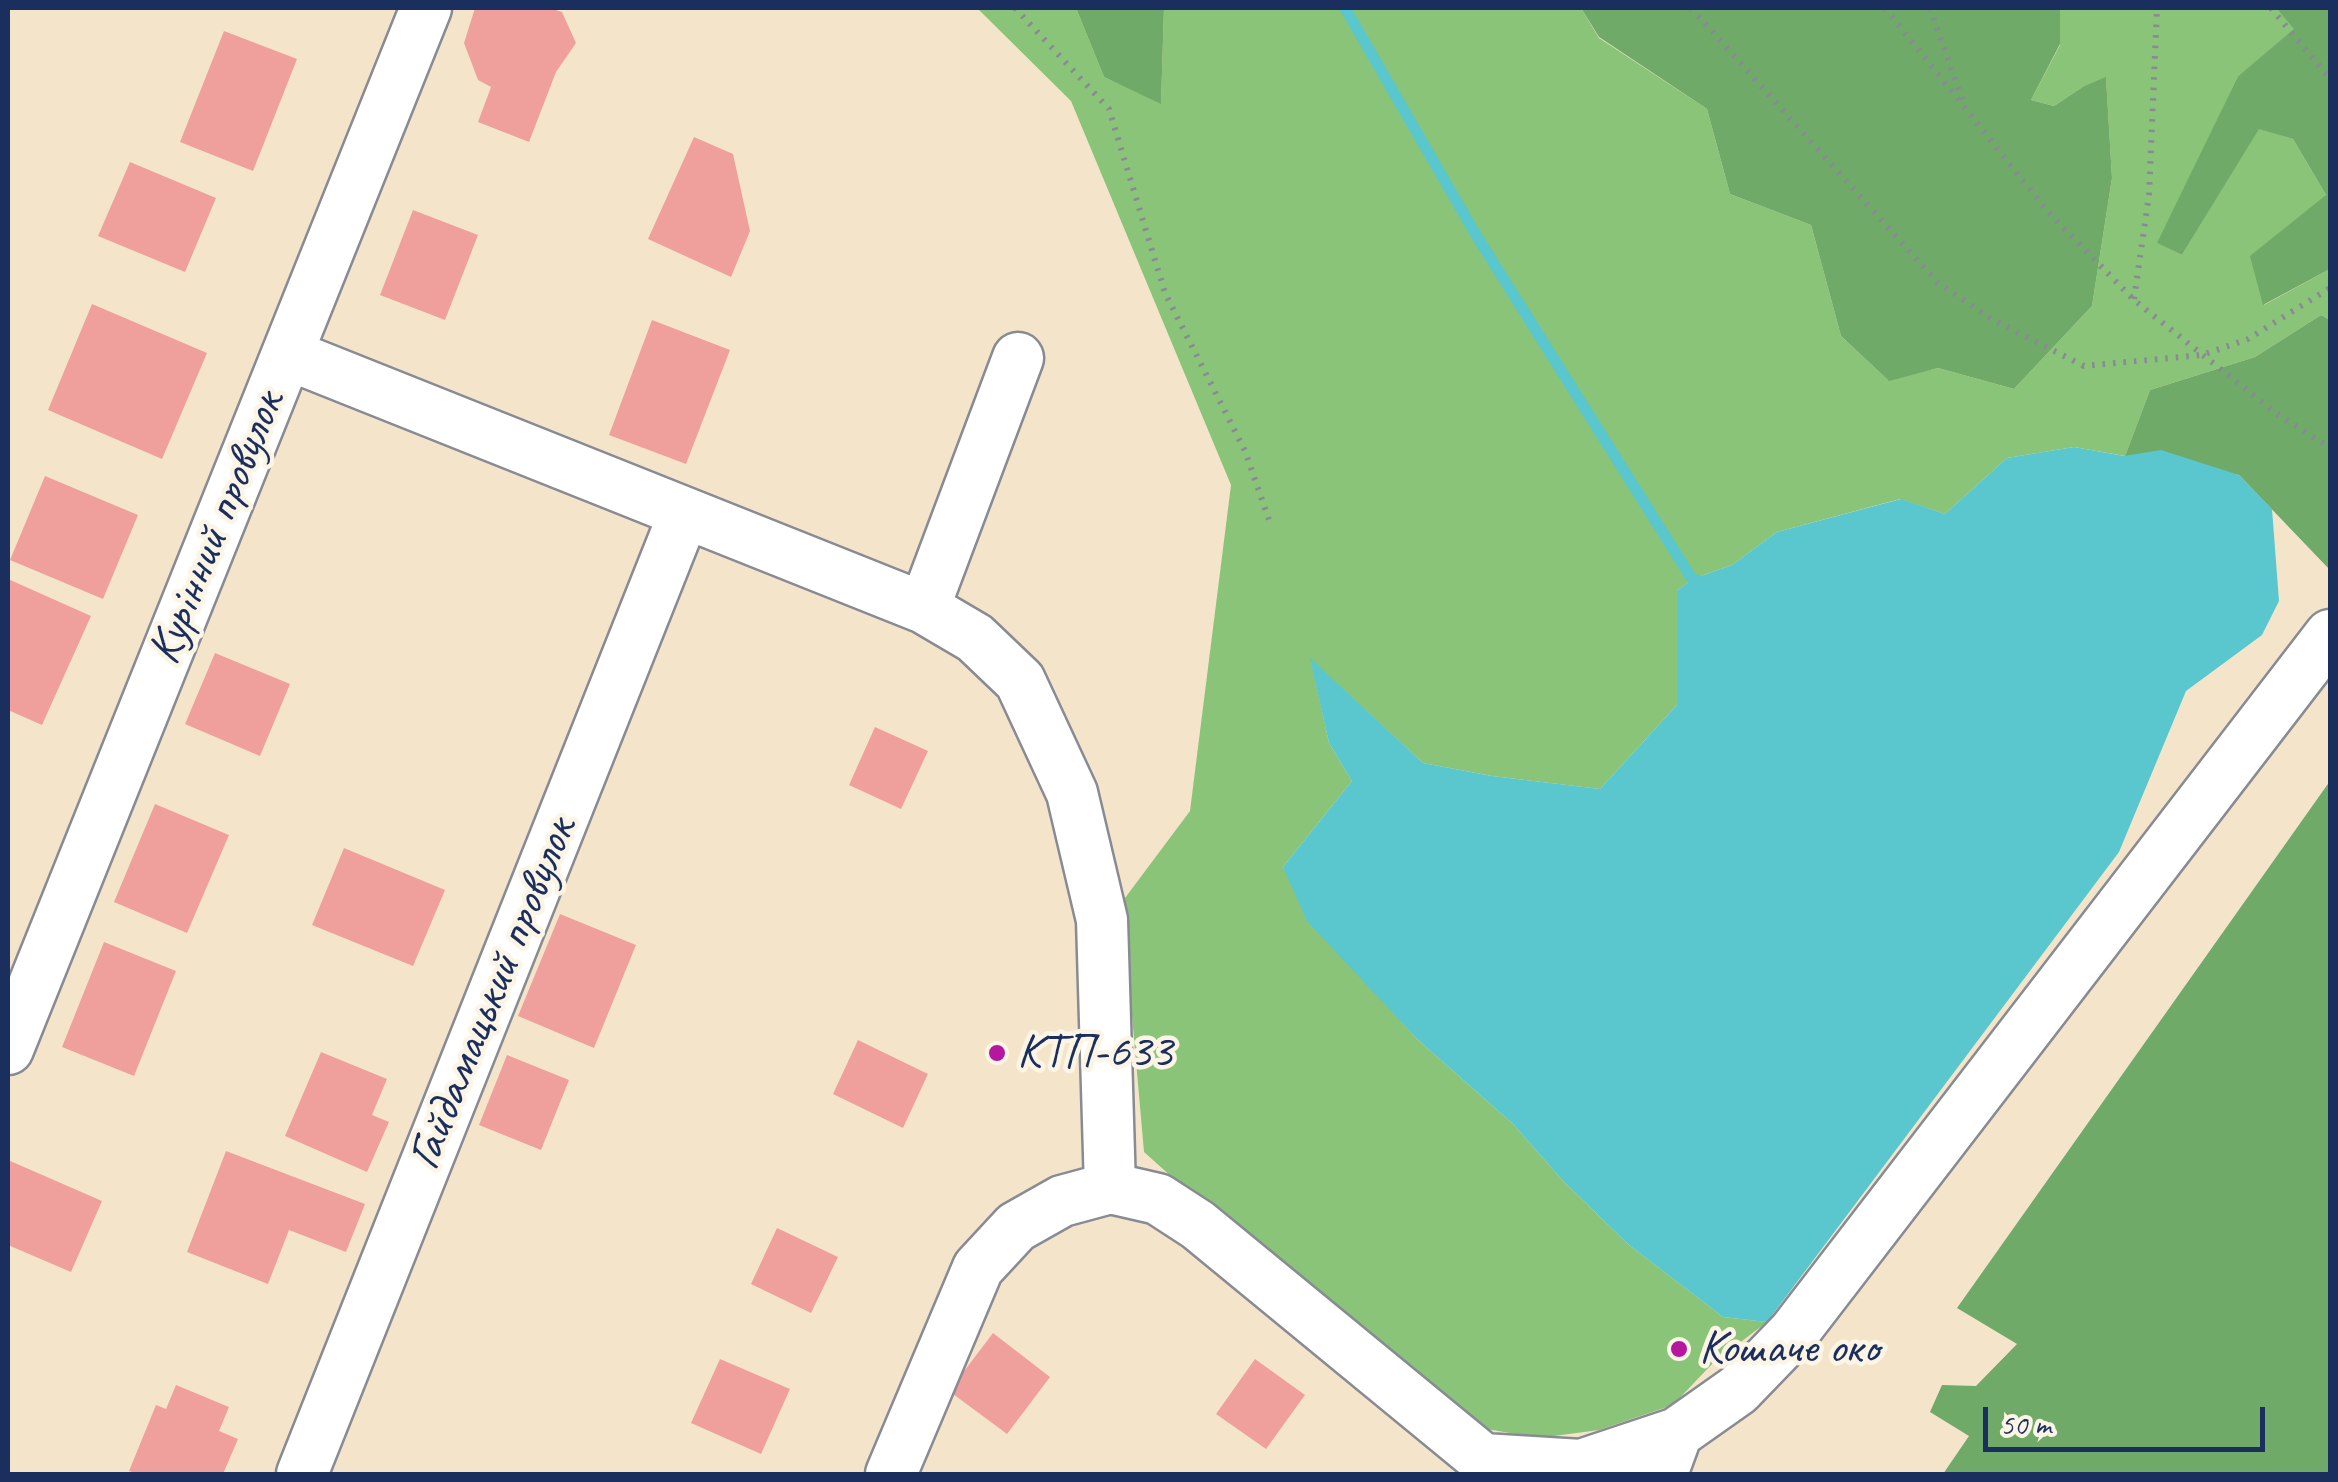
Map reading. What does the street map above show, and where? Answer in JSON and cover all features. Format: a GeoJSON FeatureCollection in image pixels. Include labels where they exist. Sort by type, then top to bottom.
{"type":"FeatureCollection","features":[{"type":"Feature","properties":{"kind":"street","name":"Курінний провулок"},"geometry":{"type":"LineString","coordinates":[[8,1049],[426,8]]}},
{"type":"Feature","properties":{"kind":"street"},"geometry":{"type":"LineString","coordinates":[[287,354],[924,608],[975,638],[1020,681],[1072,794],[1102,920],[1110,1188]]}},
{"type":"Feature","properties":{"kind":"street"},"geometry":{"type":"LineString","coordinates":[[924,608],[1018,358]]}},
{"type":"Feature","properties":{"kind":"street","name":"Гайдамацький провулок"},"geometry":{"type":"LineString","coordinates":[[302,1474],[684,514]]}},
{"type":"Feature","properties":{"kind":"street"},"geometry":{"type":"LineString","coordinates":[[891,1474],[978,1268],[1016,1227],[1062,1201],[1110,1188],[1158,1199],[1198,1226],[1492,1467],[1581,1465],[1669,1454],[1794,1332],[2330,634]]}},
{"type":"Feature","properties":{"kind":"path"},"geometry":{"type":"LineString","coordinates":[[1014,8],[1109,109],[1166,293],[1246,451],[1269,520]]}},
{"type":"Feature","properties":{"kind":"path"},"geometry":{"type":"LineString","coordinates":[[1691,8],[1937,282],[1993,320],[2084,366],[2202,355],[2248,339],[2330,288]]}},
{"type":"Feature","properties":{"kind":"path"},"geometry":{"type":"LineString","coordinates":[[1885,8],[2048,212],[2134,300],[2273,411],[2330,448]]}},
{"type":"Feature","properties":{"kind":"path"},"geometry":{"type":"LineString","coordinates":[[1930,8],[1967,113]]}},
{"type":"Feature","properties":{"kind":"path"},"geometry":{"type":"LineString","coordinates":[[2134,300],[2149,195],[2157,8]]}},
{"type":"Feature","properties":{"kind":"path"},"geometry":{"type":"LineString","coordinates":[[2271,8],[2330,79]]}},
{"type":"Feature","properties":{"kind":"green space"},"geometry":{"type":"Polygon","coordinates":[[[977,8],[1076,8],[1104,77],[1161,103],[1164,8],[1581,8],[1599,38],[1707,109],[1730,194],[1811,225],[1841,336],[1888,380],[1938,368],[2014,389],[2092,306],[2112,178],[2106,78],[2084,86],[2054,106],[2031,100],[2060,45],[2060,8],[2276,8],[2295,29],[2238,76],[2158,243],[2182,255],[2259,128],[2293,139],[2326,195],[2264,305],[2330,269],[2330,320],[2321,315],[2255,357],[2150,390],[2125,456],[2074,447],[2007,458],[1945,514],[1900,499],[1777,532],[1732,565],[1692,579],[1677,591],[1677,705],[1600,789],[1423,763],[1311,660],[1329,743],[1352,781],[1283,867],[1379,997],[1417,1039],[1513,1124],[1564,1182],[1629,1245],[1723,1317],[1767,1322],[1712,1364],[1673,1405],[1599,1430],[1539,1438],[1469,1426],[1309,1300],[1144,1152],[1122,902],[1190,811],[1231,485],[1071,101],[977,8]]]}},
{"type":"Feature","properties":{"kind":"green space"},"geometry":{"type":"Polygon","coordinates":[[[1076,8],[1164,8],[1161,104],[1104,77],[1076,8]]]}},
{"type":"Feature","properties":{"kind":"green space"},"geometry":{"type":"Polygon","coordinates":[[[1581,8],[2060,8],[2060,44],[2031,100],[2054,106],[2106,77],[2112,178],[2092,306],[2014,389],[1938,368],[1889,381],[1841,336],[1811,225],[1730,194],[1707,109],[1599,37],[1581,8]]]}},
{"type":"Feature","properties":{"kind":"green space"},"geometry":{"type":"Polygon","coordinates":[[[2276,8],[2330,8],[2330,269],[2263,305],[2250,256],[2326,195],[2293,139],[2259,129],[2182,255],[2157,243],[2238,76],[2294,29],[2276,8]]]}},
{"type":"Feature","properties":{"kind":"green space"},"geometry":{"type":"Polygon","coordinates":[[[2321,315],[2330,320],[2330,570],[2239,475],[2125,456],[2150,390],[2255,357],[2321,315]]]}},
{"type":"Feature","properties":{"kind":"green space"},"geometry":{"type":"Polygon","coordinates":[[[2330,781],[2330,1474],[1943,1474],[1969,1436],[1930,1412],[1942,1385],[1976,1386],[2017,1344],[1957,1308],[2330,781]]]}},
{"type":"Feature","properties":{"kind":"water"},"geometry":{"type":"Polygon","coordinates":[[[2074,447],[2124,456],[2161,450],[2239,475],[2272,509],[2279,601],[2262,635],[2186,691],[2119,852],[1767,1322],[1723,1317],[1629,1245],[1564,1182],[1513,1124],[1417,1039],[1307,921],[1283,867],[1352,781],[1329,743],[1310,658],[1423,763],[1600,789],[1677,705],[1677,591],[1692,579],[1732,565],[1777,532],[1901,499],[1945,514],[2007,458],[2074,447]]]}},
{"type":"Feature","properties":{"kind":"building"},"geometry":{"type":"Polygon","coordinates":[[[475,8],[550,8],[562,12],[576,43],[556,72],[529,142],[478,122],[491,87],[478,80],[464,43],[475,8]]]}},
{"type":"Feature","properties":{"kind":"building"},"geometry":{"type":"Polygon","coordinates":[[[224,31],[297,59],[253,171],[180,142],[224,31]]]}},
{"type":"Feature","properties":{"kind":"building"},"geometry":{"type":"Polygon","coordinates":[[[694,137],[733,154],[750,231],[731,277],[648,239],[694,137]]]}},
{"type":"Feature","properties":{"kind":"building"},"geometry":{"type":"Polygon","coordinates":[[[130,162],[216,198],[185,272],[98,236],[130,162]]]}},
{"type":"Feature","properties":{"kind":"building"},"geometry":{"type":"Polygon","coordinates":[[[413,210],[478,235],[445,320],[380,295],[413,210]]]}},
{"type":"Feature","properties":{"kind":"building"},"geometry":{"type":"Polygon","coordinates":[[[92,304],[207,353],[162,459],[48,410],[92,304]]]}},
{"type":"Feature","properties":{"kind":"building"},"geometry":{"type":"Polygon","coordinates":[[[652,320],[730,350],[686,464],[609,435],[652,320]]]}},
{"type":"Feature","properties":{"kind":"building"},"geometry":{"type":"Polygon","coordinates":[[[45,476],[138,515],[103,599],[10,560],[45,476]]]}},
{"type":"Feature","properties":{"kind":"building"},"geometry":{"type":"Polygon","coordinates":[[[8,579],[91,616],[42,725],[8,710],[8,579]]]}},
{"type":"Feature","properties":{"kind":"building"},"geometry":{"type":"Polygon","coordinates":[[[215,653],[290,684],[260,756],[185,724],[215,653]]]}},
{"type":"Feature","properties":{"kind":"building"},"geometry":{"type":"Polygon","coordinates":[[[875,727],[928,751],[901,809],[849,785],[875,727]]]}},
{"type":"Feature","properties":{"kind":"building"},"geometry":{"type":"Polygon","coordinates":[[[155,804],[229,835],[187,933],[114,902],[155,804]]]}},
{"type":"Feature","properties":{"kind":"building"},"geometry":{"type":"Polygon","coordinates":[[[344,848],[445,890],[413,966],[312,925],[344,848]]]}},
{"type":"Feature","properties":{"kind":"building"},"geometry":{"type":"Polygon","coordinates":[[[560,914],[636,945],[594,1048],[518,1016],[560,914]]]}},
{"type":"Feature","properties":{"kind":"building"},"geometry":{"type":"Polygon","coordinates":[[[104,942],[176,971],[134,1076],[62,1047],[104,942]]]}},
{"type":"Feature","properties":{"kind":"building"},"geometry":{"type":"Polygon","coordinates":[[[858,1040],[928,1074],[903,1128],[833,1094],[858,1040]]]}},
{"type":"Feature","properties":{"kind":"building"},"geometry":{"type":"Polygon","coordinates":[[[321,1052],[387,1079],[372,1115],[389,1122],[367,1172],[285,1136],[321,1052]]]}},
{"type":"Feature","properties":{"kind":"building"},"geometry":{"type":"Polygon","coordinates":[[[507,1055],[569,1080],[541,1150],[479,1125],[507,1055]]]}},
{"type":"Feature","properties":{"kind":"building"},"geometry":{"type":"Polygon","coordinates":[[[226,1151],[365,1204],[346,1252],[289,1230],[268,1284],[187,1252],[226,1151]]]}},
{"type":"Feature","properties":{"kind":"building"},"geometry":{"type":"Polygon","coordinates":[[[8,1160],[102,1201],[71,1272],[8,1245],[8,1160]]]}},
{"type":"Feature","properties":{"kind":"building"},"geometry":{"type":"Polygon","coordinates":[[[777,1228],[838,1257],[811,1313],[751,1284],[777,1228]]]}},
{"type":"Feature","properties":{"kind":"building"},"geometry":{"type":"Polygon","coordinates":[[[993,1333],[1050,1377],[1007,1434],[949,1391],[993,1333]]]}},
{"type":"Feature","properties":{"kind":"building"},"geometry":{"type":"Polygon","coordinates":[[[720,1359],[790,1389],[761,1454],[691,1423],[720,1359]]]}},
{"type":"Feature","properties":{"kind":"building"},"geometry":{"type":"Polygon","coordinates":[[[1255,1359],[1305,1395],[1266,1449],[1216,1414],[1255,1359]]]}},
{"type":"Feature","properties":{"kind":"building"},"geometry":{"type":"Polygon","coordinates":[[[176,1385],[229,1407],[219,1431],[238,1439],[223,1474],[129,1471],[156,1405],[166,1409],[176,1385]]]}},
{"type":"Feature","properties":{"kind":"waterway"},"geometry":{"type":"LineString","coordinates":[[1345,8],[1476,235],[1692,579],[1704,582]]}},
{"type":"Feature","properties":{"kind":"place","name":"КТП-633"},"geometry":{"type":"Point","coordinates":[997,1053]}},
{"type":"Feature","properties":{"kind":"place","name":"Кошаче око"},"geometry":{"type":"Point","coordinates":[1679,1349]}}]}
